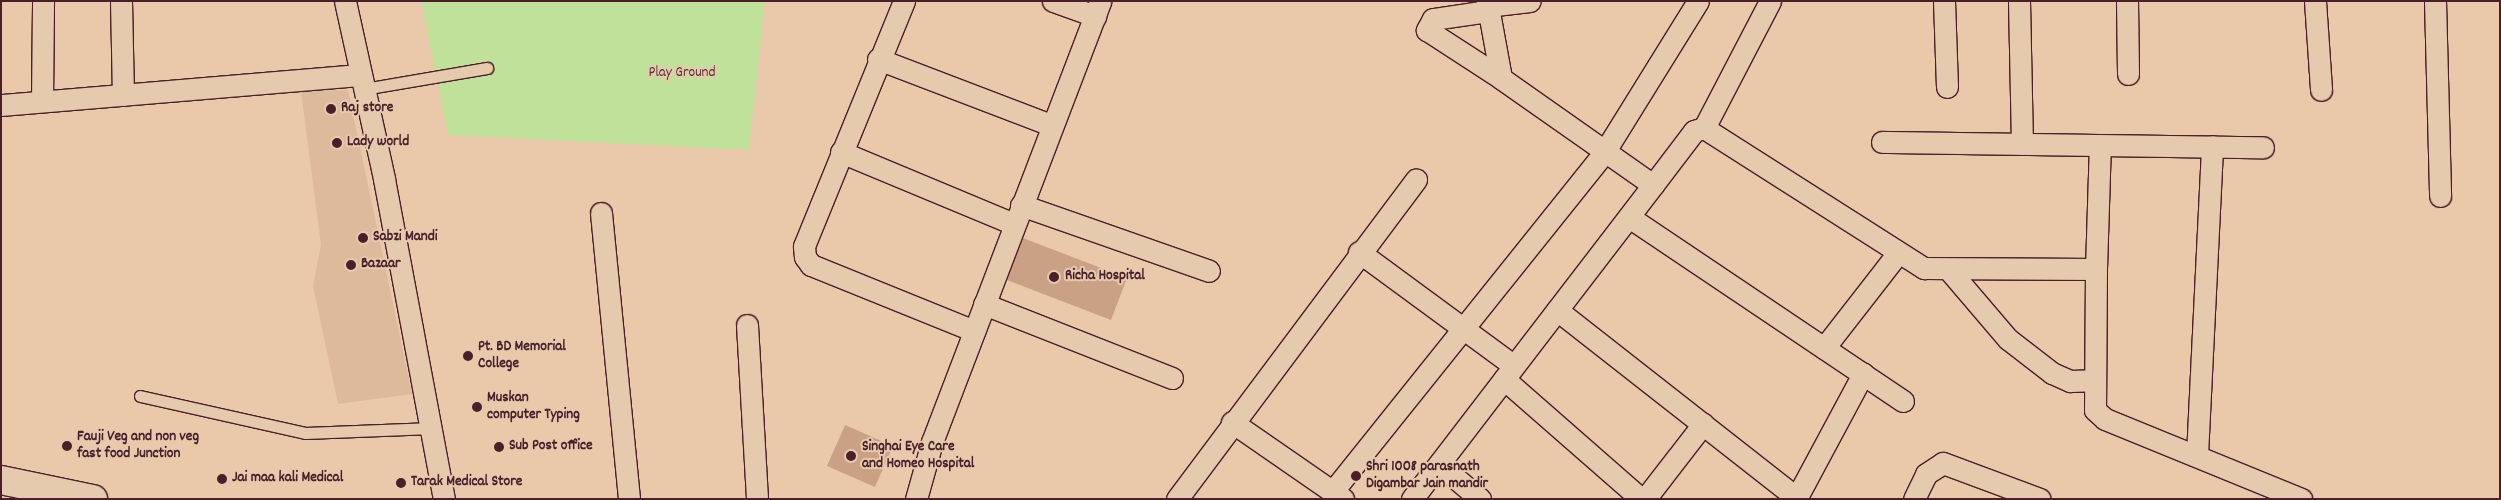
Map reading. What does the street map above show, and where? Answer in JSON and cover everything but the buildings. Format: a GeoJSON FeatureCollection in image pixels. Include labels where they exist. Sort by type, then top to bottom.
{"type":"FeatureCollection","features":[{"type":"Feature","properties":{"kind":"highway"},"geometry":{"type":"LineString","coordinates":[[1,480],[93,499]]}},
{"type":"Feature","properties":{"kind":"street"},"geometry":{"type":"LineString","coordinates":[[42,101],[43,1]]}},
{"type":"Feature","properties":{"kind":"street"},"geometry":{"type":"LineString","coordinates":[[121,1],[123,95]]}},
{"type":"Feature","properties":{"kind":"street"},"geometry":{"type":"LineString","coordinates":[[345,1],[433,428],[444,499]]}},
{"type":"Feature","properties":{"kind":"street"},"geometry":{"type":"LineString","coordinates":[[904,1],[878,59],[804,246],[805,257],[811,265],[974,331]]}},
{"type":"Feature","properties":{"kind":"street"},"geometry":{"type":"LineString","coordinates":[[916,499],[1017,214],[1098,8],[1053,1]]}},
{"type":"Feature","properties":{"kind":"street"},"geometry":{"type":"LineString","coordinates":[[1530,1],[1488,6],[1433,19],[1427,30],[1501,78],[1653,186]]}},
{"type":"Feature","properties":{"kind":"street"},"geometry":{"type":"LineString","coordinates":[[1232,422],[1338,495],[1463,328],[1605,151],[1698,1]]}},
{"type":"Feature","properties":{"kind":"street"},"geometry":{"type":"LineString","coordinates":[[1412,499],[1694,131],[1704,128],[1770,1]]}},
{"type":"Feature","properties":{"kind":"street"},"geometry":{"type":"LineString","coordinates":[[1944,1],[1947,87]]}},
{"type":"Feature","properties":{"kind":"street"},"geometry":{"type":"LineString","coordinates":[[2019,1],[2022,144]]}},
{"type":"Feature","properties":{"kind":"street"},"geometry":{"type":"LineString","coordinates":[[2128,1],[2128,74]]}},
{"type":"Feature","properties":{"kind":"street"},"geometry":{"type":"LineString","coordinates":[[2315,1],[2321,90]]}},
{"type":"Feature","properties":{"kind":"street"},"geometry":{"type":"LineString","coordinates":[[2435,1],[2440,196]]}},
{"type":"Feature","properties":{"kind":"street"},"geometry":{"type":"LineString","coordinates":[[1488,6],[1501,78]]}},
{"type":"Feature","properties":{"kind":"street"},"geometry":{"type":"LineString","coordinates":[[878,59],[1051,125]]}},
{"type":"Feature","properties":{"kind":"street"},"geometry":{"type":"LineString","coordinates":[[1,105],[123,95],[363,82]]}},
{"type":"Feature","properties":{"kind":"street"},"geometry":{"type":"LineString","coordinates":[[1704,128],[1924,268],[1949,270],[2096,269]]}},
{"type":"Feature","properties":{"kind":"street"},"geometry":{"type":"LineString","coordinates":[[1882,142],[2263,147]]}},
{"type":"Feature","properties":{"kind":"street"},"geometry":{"type":"LineString","coordinates":[[2100,145],[2092,399],[2104,418],[2197,455],[2268,492],[2301,499]]}},
{"type":"Feature","properties":{"kind":"street"},"geometry":{"type":"LineString","coordinates":[[2197,455],[2212,146]]}},
{"type":"Feature","properties":{"kind":"street"},"geometry":{"type":"LineString","coordinates":[[841,152],[1017,214],[1209,271]]}},
{"type":"Feature","properties":{"kind":"street"},"geometry":{"type":"LineString","coordinates":[[1177,499],[1232,422],[1416,179]]}},
{"type":"Feature","properties":{"kind":"street"},"geometry":{"type":"LineString","coordinates":[[601,213],[629,499]]}},
{"type":"Feature","properties":{"kind":"street"},"geometry":{"type":"LineString","coordinates":[[1629,217],[1903,401]]}},
{"type":"Feature","properties":{"kind":"street"},"geometry":{"type":"LineString","coordinates":[[1359,252],[1463,328],[1643,499],[1703,424]]}},
{"type":"Feature","properties":{"kind":"street"},"geometry":{"type":"LineString","coordinates":[[1824,348],[1898,253]]}},
{"type":"Feature","properties":{"kind":"street"},"geometry":{"type":"LineString","coordinates":[[1949,270],[2008,339],[2052,373],[2070,381],[2093,380]]}},
{"type":"Feature","properties":{"kind":"street"},"geometry":{"type":"LineString","coordinates":[[984,304],[1172,378]]}},
{"type":"Feature","properties":{"kind":"street"},"geometry":{"type":"LineString","coordinates":[[1557,310],[1798,498],[1862,374]]}},
{"type":"Feature","properties":{"kind":"street"},"geometry":{"type":"LineString","coordinates":[[747,325],[757,499]]}},
{"type":"Feature","properties":{"kind":"street"},"geometry":{"type":"LineString","coordinates":[[1914,499],[1926,474],[1943,463],[2040,499]]}},
{"type":"Feature","properties":{"kind":"street"},"geometry":{"type":"LineString","coordinates":[[1439,464],[1480,499]]}},
{"type":"Feature","properties":{"kind":"lane"},"geometry":{"type":"LineString","coordinates":[[363,82],[487,68]]}},
{"type":"Feature","properties":{"kind":"lane"},"geometry":{"type":"LineString","coordinates":[[140,396],[311,434],[433,428]]}},
{"type":"Feature","properties":{"kind":"shaded area","name":"Bazaar"},"geometry":{"type":"Polygon","coordinates":[[[348,90],[412,394],[338,404],[313,286],[321,245],[301,91],[348,90]]]}},
{"type":"Feature","properties":{"kind":"green space","name":"Play Ground"},"geometry":{"type":"Polygon","coordinates":[[[421,1],[765,1],[749,150],[448,135],[421,1]]]}},
{"type":"Feature","properties":{"kind":"place","name":"Raj store"},"geometry":{"type":"Point","coordinates":[331,109]}},
{"type":"Feature","properties":{"kind":"place","name":"Lady world"},"geometry":{"type":"Point","coordinates":[337,143]}},
{"type":"Feature","properties":{"kind":"place","name":"Sabzi Mandi"},"geometry":{"type":"Point","coordinates":[363,238]}},
{"type":"Feature","properties":{"kind":"place","name":"Bazaar"},"geometry":{"type":"Point","coordinates":[351,265]}},
{"type":"Feature","properties":{"kind":"place","name":"Richa Hospital"},"geometry":{"type":"Point","coordinates":[1054,277]}},
{"type":"Feature","properties":{"kind":"place","name":"Pt. BD Memorial College"},"geometry":{"type":"Point","coordinates":[468,356]}},
{"type":"Feature","properties":{"kind":"place","name":"Muskan computer Typing"},"geometry":{"type":"Point","coordinates":[477,407]}},
{"type":"Feature","properties":{"kind":"place","name":"Fauji Veg and non veg fast food Junction"},"geometry":{"type":"Point","coordinates":[67,446]}},
{"type":"Feature","properties":{"kind":"place","name":"Sub Post office"},"geometry":{"type":"Point","coordinates":[499,447]}},
{"type":"Feature","properties":{"kind":"place","name":"Singhai Eye Care and Homeo Hospital"},"geometry":{"type":"Point","coordinates":[851,456]}},
{"type":"Feature","properties":{"kind":"place","name":"Shri 1008 parasnath Digambar Jain mandir"},"geometry":{"type":"Point","coordinates":[1356,476]}},
{"type":"Feature","properties":{"kind":"place","name":"Jai maa kali Medical"},"geometry":{"type":"Point","coordinates":[222,479]}},
{"type":"Feature","properties":{"kind":"place","name":"Tarak Medical Store"},"geometry":{"type":"Point","coordinates":[401,483]}}]}
